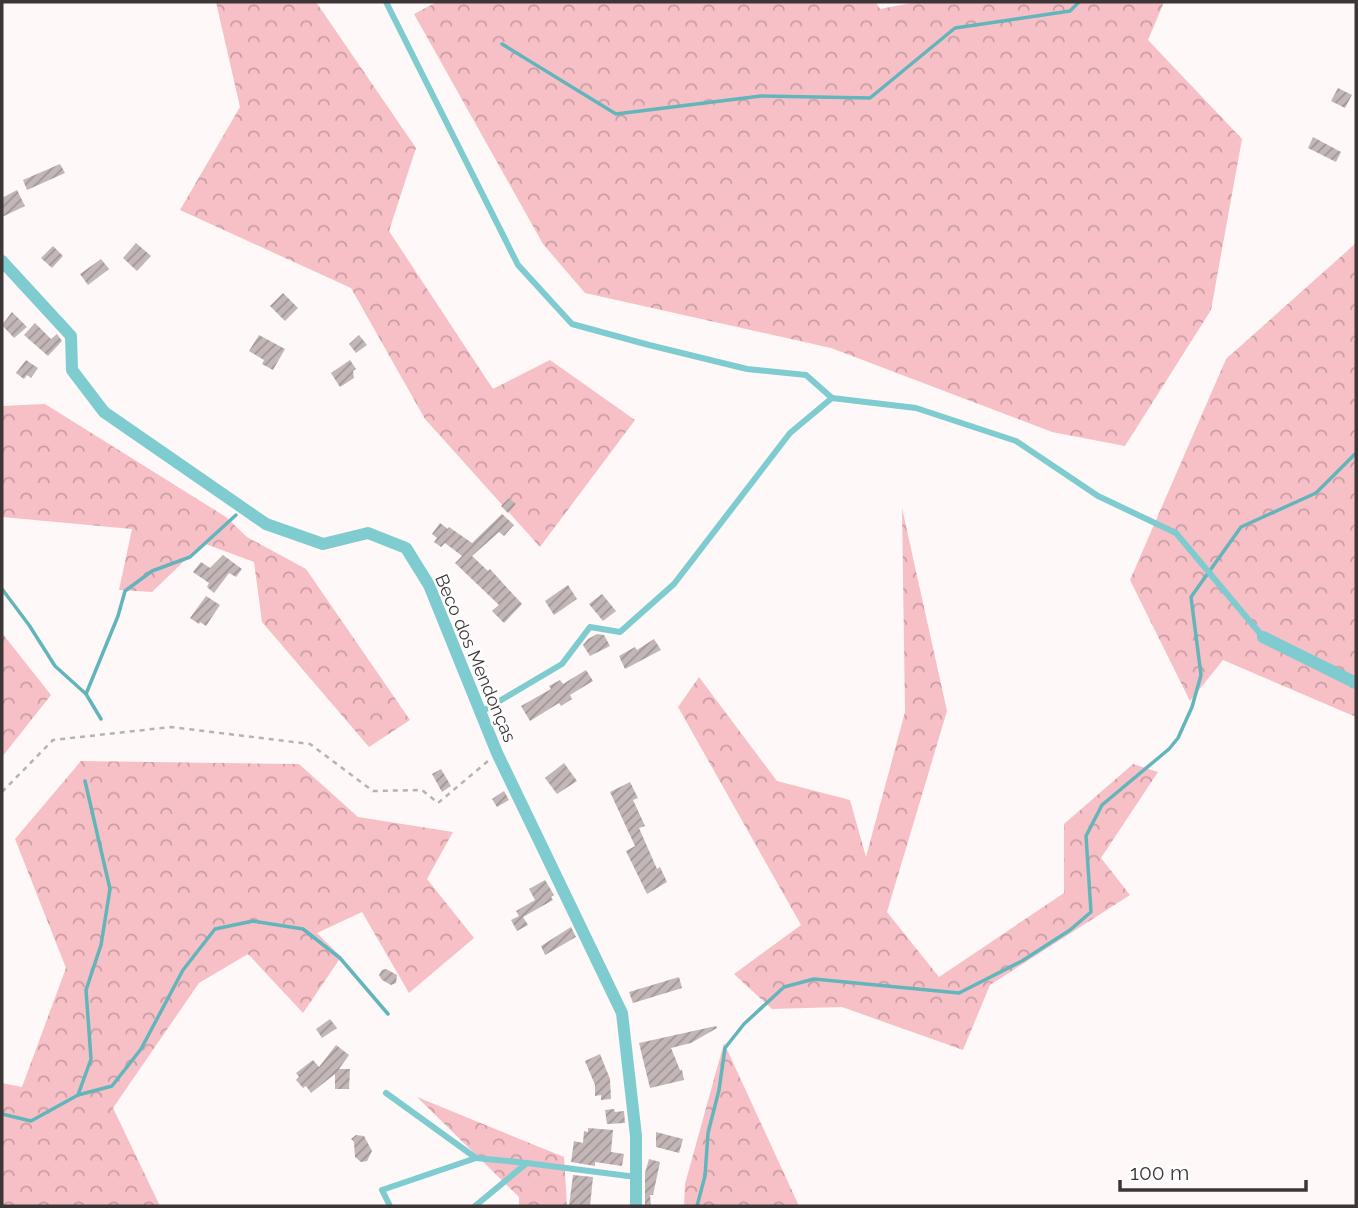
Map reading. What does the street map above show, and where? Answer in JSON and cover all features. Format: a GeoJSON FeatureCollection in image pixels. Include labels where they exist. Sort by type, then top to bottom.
{"type":"FeatureCollection","features":[{"type":"Feature","properties":{"kind":"street","name":"Beco dos Mendonças"},"geometry":{"type":"LineString","coordinates":[[2,261],[71,336],[72,370],[104,412],[266,523],[323,544],[368,533],[406,548],[429,585],[497,753],[622,1013],[636,1136],[636,1206]]}},
{"type":"Feature","properties":{"kind":"street"},"geometry":{"type":"LineString","coordinates":[[1263,637],[1356,683]]}},
{"type":"Feature","properties":{"kind":"lane"},"geometry":{"type":"LineString","coordinates":[[386,2],[517,265],[572,324],[747,369],[806,375],[832,398],[916,408],[1016,442],[1098,496],[1176,533],[1263,637]]}},
{"type":"Feature","properties":{"kind":"lane"},"geometry":{"type":"LineString","coordinates":[[481,713],[562,664],[590,627],[620,632],[674,584],[790,433],[832,398]]}},
{"type":"Feature","properties":{"kind":"lane"},"geometry":{"type":"LineString","coordinates":[[386,1093],[476,1158]]}},
{"type":"Feature","properties":{"kind":"lane"},"geometry":{"type":"LineString","coordinates":[[390,1206],[382,1190],[476,1158],[636,1177]]}},
{"type":"Feature","properties":{"kind":"lane"},"geometry":{"type":"LineString","coordinates":[[475,1206],[527,1163]]}},
{"type":"Feature","properties":{"kind":"path"},"geometry":{"type":"LineString","coordinates":[[2,792],[52,740],[171,727],[310,744],[373,791],[422,790],[438,803],[497,753]]}},
{"type":"Feature","properties":{"kind":"green space"},"geometry":{"type":"Polygon","coordinates":[[[216,2],[316,2],[416,148],[389,231],[493,389],[550,360],[635,420],[540,547],[425,419],[351,288],[180,210],[240,107],[216,2]]]}},
{"type":"Feature","properties":{"kind":"green space"},"geometry":{"type":"Polygon","coordinates":[[[437,2],[876,2],[880,9],[916,2],[1164,2],[1148,40],[1242,139],[1211,310],[1125,446],[1052,432],[831,348],[585,293],[543,244],[414,14],[437,2]]]}},
{"type":"Feature","properties":{"kind":"green space"},"geometry":{"type":"Polygon","coordinates":[[[1356,243],[1356,717],[1223,660],[1190,701],[1130,580],[1226,359],[1356,243]]]}},
{"type":"Feature","properties":{"kind":"green space"},"geometry":{"type":"Polygon","coordinates":[[[45,404],[226,517],[247,537],[306,569],[410,720],[369,747],[262,622],[254,562],[203,543],[152,592],[119,590],[132,529],[2,517],[2,406],[45,404]]]}},
{"type":"Feature","properties":{"kind":"green space"},"geometry":{"type":"Polygon","coordinates":[[[902,508],[947,711],[887,912],[939,977],[1064,893],[1064,824],[1133,764],[1158,772],[1101,858],[1130,895],[990,985],[963,1050],[842,1007],[772,1009],[734,974],[801,925],[678,707],[699,677],[777,781],[850,800],[866,857],[905,712],[902,508]]]}},
{"type":"Feature","properties":{"kind":"green space"},"geometry":{"type":"Polygon","coordinates":[[[2,633],[51,695],[2,757],[2,633]]]}},
{"type":"Feature","properties":{"kind":"green space"},"geometry":{"type":"Polygon","coordinates":[[[81,761],[299,764],[358,817],[453,832],[427,879],[474,938],[409,993],[362,912],[317,933],[341,957],[303,1013],[248,954],[199,983],[113,1108],[160,1206],[2,1206],[2,1083],[22,1087],[66,968],[15,839],[81,761]]]}},
{"type":"Feature","properties":{"kind":"green space"},"geometry":{"type":"Polygon","coordinates":[[[724,1043],[799,1206],[684,1206],[685,1184],[724,1043]]]}},
{"type":"Feature","properties":{"kind":"green space"},"geometry":{"type":"Polygon","coordinates":[[[417,1097],[564,1157],[567,1206],[519,1206],[519,1197],[417,1097]]]}},
{"type":"Feature","properties":{"kind":"building"},"geometry":{"type":"Polygon","coordinates":[[[1338,88],[1352,95],[1345,108],[1331,101],[1338,88]]]}},
{"type":"Feature","properties":{"kind":"building"},"geometry":{"type":"Polygon","coordinates":[[[1313,137],[1341,152],[1336,162],[1308,148],[1313,137]]]}},
{"type":"Feature","properties":{"kind":"building"},"geometry":{"type":"Polygon","coordinates":[[[60,164],[65,173],[27,190],[23,180],[60,164]]]}},
{"type":"Feature","properties":{"kind":"building"},"geometry":{"type":"Polygon","coordinates":[[[17,190],[25,206],[2,217],[2,198],[17,190]]]}},
{"type":"Feature","properties":{"kind":"building"},"geometry":{"type":"Polygon","coordinates":[[[136,243],[151,256],[137,271],[123,258],[136,243]]]}},
{"type":"Feature","properties":{"kind":"building"},"geometry":{"type":"Polygon","coordinates":[[[53,246],[63,256],[52,268],[41,258],[53,246]]]}},
{"type":"Feature","properties":{"kind":"building"},"geometry":{"type":"Polygon","coordinates":[[[101,259],[109,269],[88,285],[80,274],[101,259]]]}},
{"type":"Feature","properties":{"kind":"building"},"geometry":{"type":"Polygon","coordinates":[[[283,293],[298,308],[285,321],[270,306],[283,293]]]}},
{"type":"Feature","properties":{"kind":"building"},"geometry":{"type":"Polygon","coordinates":[[[12,312],[27,327],[14,338],[2,325],[12,312]]]}},
{"type":"Feature","properties":{"kind":"building"},"geometry":{"type":"Polygon","coordinates":[[[35,323],[51,339],[57,334],[62,341],[48,356],[24,335],[35,323]]]}},
{"type":"Feature","properties":{"kind":"building"},"geometry":{"type":"Polygon","coordinates":[[[259,335],[285,349],[273,370],[262,364],[264,360],[249,351],[259,335]]]}},
{"type":"Feature","properties":{"kind":"building"},"geometry":{"type":"Polygon","coordinates":[[[359,335],[367,345],[356,353],[349,344],[359,335]]]}},
{"type":"Feature","properties":{"kind":"building"},"geometry":{"type":"Polygon","coordinates":[[[26,360],[38,368],[31,378],[27,375],[24,379],[16,373],[26,360]]]}},
{"type":"Feature","properties":{"kind":"building"},"geometry":{"type":"Polygon","coordinates":[[[350,360],[356,369],[353,371],[354,378],[340,387],[331,373],[350,360]]]}},
{"type":"Feature","properties":{"kind":"building"},"geometry":{"type":"Polygon","coordinates":[[[509,498],[516,504],[508,513],[501,506],[509,498]]]}},
{"type":"Feature","properties":{"kind":"building"},"geometry":{"type":"Polygon","coordinates":[[[502,514],[514,525],[504,536],[499,532],[472,556],[488,571],[490,569],[522,604],[504,623],[492,611],[499,605],[455,563],[462,556],[445,543],[441,547],[434,542],[437,538],[432,534],[440,523],[472,543],[502,514]]]}},
{"type":"Feature","properties":{"kind":"building"},"geometry":{"type":"Polygon","coordinates":[[[223,555],[242,569],[236,577],[229,573],[214,593],[207,587],[209,583],[193,572],[201,562],[210,568],[223,555]]]}},
{"type":"Feature","properties":{"kind":"building"},"geometry":{"type":"Polygon","coordinates":[[[568,585],[577,599],[554,615],[545,601],[568,585]]]}},
{"type":"Feature","properties":{"kind":"building"},"geometry":{"type":"Polygon","coordinates":[[[602,594],[616,611],[603,621],[589,604],[602,594]]]}},
{"type":"Feature","properties":{"kind":"building"},"geometry":{"type":"Polygon","coordinates":[[[206,596],[220,605],[206,626],[190,618],[206,596]]]}},
{"type":"Feature","properties":{"kind":"building"},"geometry":{"type":"Polygon","coordinates":[[[597,634],[604,635],[610,646],[590,656],[583,645],[597,634]]]}},
{"type":"Feature","properties":{"kind":"building"},"geometry":{"type":"Polygon","coordinates":[[[654,639],[661,650],[625,669],[619,656],[635,647],[637,650],[654,639]]]}},
{"type":"Feature","properties":{"kind":"building"},"geometry":{"type":"Polygon","coordinates":[[[586,670],[593,681],[570,695],[572,699],[561,706],[559,703],[530,721],[521,706],[551,689],[549,686],[560,680],[563,684],[586,670]]]}},
{"type":"Feature","properties":{"kind":"building"},"geometry":{"type":"Polygon","coordinates":[[[564,763],[577,781],[557,794],[545,778],[564,763]]]}},
{"type":"Feature","properties":{"kind":"building"},"geometry":{"type":"Polygon","coordinates":[[[441,769],[451,786],[442,792],[432,774],[441,769]]]}},
{"type":"Feature","properties":{"kind":"building"},"geometry":{"type":"Polygon","coordinates":[[[630,782],[638,798],[633,800],[645,826],[639,828],[657,869],[660,867],[667,882],[647,894],[626,851],[635,846],[610,792],[630,782]]]}},
{"type":"Feature","properties":{"kind":"building"},"geometry":{"type":"Polygon","coordinates":[[[504,791],[509,800],[497,807],[492,799],[504,791]]]}},
{"type":"Feature","properties":{"kind":"building"},"geometry":{"type":"Polygon","coordinates":[[[545,880],[554,895],[551,897],[553,900],[523,917],[528,925],[517,931],[511,920],[519,916],[516,911],[535,900],[529,889],[545,880]]]}},
{"type":"Feature","properties":{"kind":"building"},"geometry":{"type":"Polygon","coordinates":[[[571,927],[576,937],[545,955],[541,946],[571,927]]]}},
{"type":"Feature","properties":{"kind":"building"},"geometry":{"type":"Polygon","coordinates":[[[386,969],[397,975],[396,983],[391,985],[382,980],[379,975],[386,969]]]}},
{"type":"Feature","properties":{"kind":"building"},"geometry":{"type":"Polygon","coordinates":[[[679,977],[682,988],[633,1003],[629,992],[679,977]]]}},
{"type":"Feature","properties":{"kind":"building"},"geometry":{"type":"Polygon","coordinates":[[[330,1019],[337,1028],[322,1038],[316,1029],[330,1019]]]}},
{"type":"Feature","properties":{"kind":"building"},"geometry":{"type":"Polygon","coordinates":[[[716,1026],[717,1028],[691,1043],[671,1048],[684,1080],[650,1088],[639,1043],[716,1026]]]}},
{"type":"Feature","properties":{"kind":"building"},"geometry":{"type":"Polygon","coordinates":[[[336,1045],[349,1055],[339,1069],[350,1069],[349,1089],[335,1089],[335,1074],[311,1093],[306,1086],[303,1088],[296,1080],[299,1077],[296,1073],[313,1060],[319,1067],[336,1045]]]}},
{"type":"Feature","properties":{"kind":"building"},"geometry":{"type":"Polygon","coordinates":[[[600,1054],[610,1079],[611,1099],[601,1100],[601,1095],[595,1096],[595,1085],[585,1061],[600,1054]]]}},
{"type":"Feature","properties":{"kind":"building"},"geometry":{"type":"Polygon","coordinates":[[[614,1109],[615,1112],[624,1111],[625,1123],[607,1124],[605,1110],[614,1109]]]}},
{"type":"Feature","properties":{"kind":"building"},"geometry":{"type":"Polygon","coordinates":[[[588,1128],[613,1130],[611,1152],[624,1154],[622,1166],[595,1162],[595,1166],[571,1162],[574,1141],[583,1143],[584,1131],[588,1132],[588,1128]]]}},
{"type":"Feature","properties":{"kind":"building"},"geometry":{"type":"Polygon","coordinates":[[[656,1132],[683,1139],[679,1153],[656,1147],[656,1132]]]}},
{"type":"Feature","properties":{"kind":"building"},"geometry":{"type":"Polygon","coordinates":[[[356,1135],[364,1136],[372,1151],[367,1161],[361,1162],[355,1157],[354,1142],[351,1139],[356,1135]]]}},
{"type":"Feature","properties":{"kind":"building"},"geometry":{"type":"Polygon","coordinates":[[[649,1159],[660,1162],[653,1195],[650,1195],[651,1206],[645,1206],[645,1173],[649,1159]]]}},
{"type":"Feature","properties":{"kind":"building"},"geometry":{"type":"Polygon","coordinates":[[[573,1175],[593,1177],[590,1206],[569,1206],[573,1175]]]}},
{"type":"Feature","properties":{"kind":"waterway"},"geometry":{"type":"LineString","coordinates":[[502,44],[616,114],[761,96],[870,98],[955,28],[1070,11],[1079,2]]}},
{"type":"Feature","properties":{"kind":"waterway"},"geometry":{"type":"LineString","coordinates":[[697,1206],[705,1176],[708,1133],[719,1090],[725,1048],[744,1024],[784,987],[814,979],[959,993],[1022,961],[1070,930],[1091,912],[1086,836],[1102,805],[1169,749],[1178,738],[1192,707],[1201,675],[1191,597],[1241,527],[1316,493],[1356,453]]}},
{"type":"Feature","properties":{"kind":"waterway"},"geometry":{"type":"LineString","coordinates":[[86,694],[118,616],[125,591],[152,571],[190,557],[236,515]]}},
{"type":"Feature","properties":{"kind":"waterway"},"geometry":{"type":"LineString","coordinates":[[2,589],[55,666],[86,694],[101,719]]}},
{"type":"Feature","properties":{"kind":"waterway"},"geometry":{"type":"LineString","coordinates":[[2,1114],[31,1121],[78,1095],[91,1059],[86,990],[101,945],[110,889],[85,781]]}},
{"type":"Feature","properties":{"kind":"waterway"},"geometry":{"type":"LineString","coordinates":[[78,1095],[112,1086],[141,1049],[183,970],[215,929],[253,921],[303,929],[340,958],[388,1014]]}}]}
